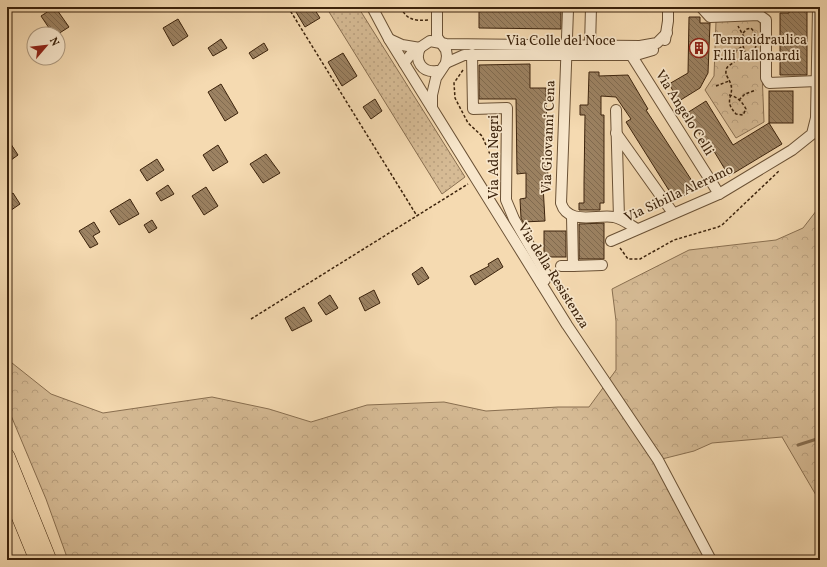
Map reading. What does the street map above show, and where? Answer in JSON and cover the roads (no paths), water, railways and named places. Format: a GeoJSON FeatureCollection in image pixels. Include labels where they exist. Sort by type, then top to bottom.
{"type":"FeatureCollection","features":[{"type":"Feature","properties":{"kind":"highway"},"geometry":{"type":"LineString","coordinates":[[7,456],[49,560]]}},
{"type":"Feature","properties":{"kind":"highway"},"geometry":{"type":"LineString","coordinates":[[7,487],[37,560]]}},
{"type":"Feature","properties":{"kind":"street","name":"Via della Resistenza"},"geometry":{"type":"LineString","coordinates":[[372,7],[389,39],[541,283],[658,460],[711,560]]}},
{"type":"Feature","properties":{"kind":"street"},"geometry":{"type":"LineString","coordinates":[[432,108],[434,86],[447,53],[437,37],[437,7]]}},
{"type":"Feature","properties":{"kind":"street"},"geometry":{"type":"LineString","coordinates":[[590,46],[591,7]]}},
{"type":"Feature","properties":{"kind":"street","name":"Via Colle del Noce"},"geometry":{"type":"LineString","coordinates":[[413,77],[430,75],[458,57],[472,54],[566,50],[651,51],[665,42],[667,33],[668,7]]}},
{"type":"Feature","properties":{"kind":"street"},"geometry":{"type":"LineString","coordinates":[[701,7],[710,17],[759,15],[766,20],[766,78],[769,83],[817,81]]}},
{"type":"Feature","properties":{"kind":"street","name":"Via Sibilla Aleramo"},"geometry":{"type":"LineString","coordinates":[[613,240],[719,194],[792,150],[812,134],[816,118],[818,7]]}},
{"type":"Feature","properties":{"kind":"street","name":"Via Giovanni Cena"},"geometry":{"type":"LineString","coordinates":[[568,10],[561,203],[566,213],[572,216]]}},
{"type":"Feature","properties":{"kind":"street"},"geometry":{"type":"LineString","coordinates":[[404,63],[408,56],[432,36],[437,22]]}},
{"type":"Feature","properties":{"kind":"street","name":"Via Colle del Noce"},"geometry":{"type":"LineString","coordinates":[[389,39],[402,45],[423,45],[435,41],[440,43],[566,50],[590,46],[629,50]]}},
{"type":"Feature","properties":{"kind":"street"},"geometry":{"type":"LineString","coordinates":[[423,45],[417,55],[420,64],[426,70],[441,67]]}},
{"type":"Feature","properties":{"kind":"street","name":"Via Angelo Celli"},"geometry":{"type":"LineString","coordinates":[[629,50],[719,194]]}},
{"type":"Feature","properties":{"kind":"street","name":"Via Ada Negri"},"geometry":{"type":"LineString","coordinates":[[472,54],[473,109],[507,108],[506,200],[546,274],[546,280],[541,283]]}},
{"type":"Feature","properties":{"kind":"street"},"geometry":{"type":"LineString","coordinates":[[616,110],[619,218]]}},
{"type":"Feature","properties":{"kind":"street"},"geometry":{"type":"LineString","coordinates":[[616,133],[673,214]]}},
{"type":"Feature","properties":{"kind":"street"},"geometry":{"type":"LineString","coordinates":[[573,266],[572,216],[619,218],[636,229]]}},
{"type":"Feature","properties":{"kind":"street"},"geometry":{"type":"LineString","coordinates":[[561,266],[602,265]]}},
{"type":"Feature","properties":{"kind":"waterway"},"geometry":{"type":"LineString","coordinates":[[798,445],[820,438]]}},
{"type":"Feature","properties":{"kind":"place","name":"Termoidraulica F.lli Iallonardi"},"geometry":{"type":"Point","coordinates":[699,48]}}]}
